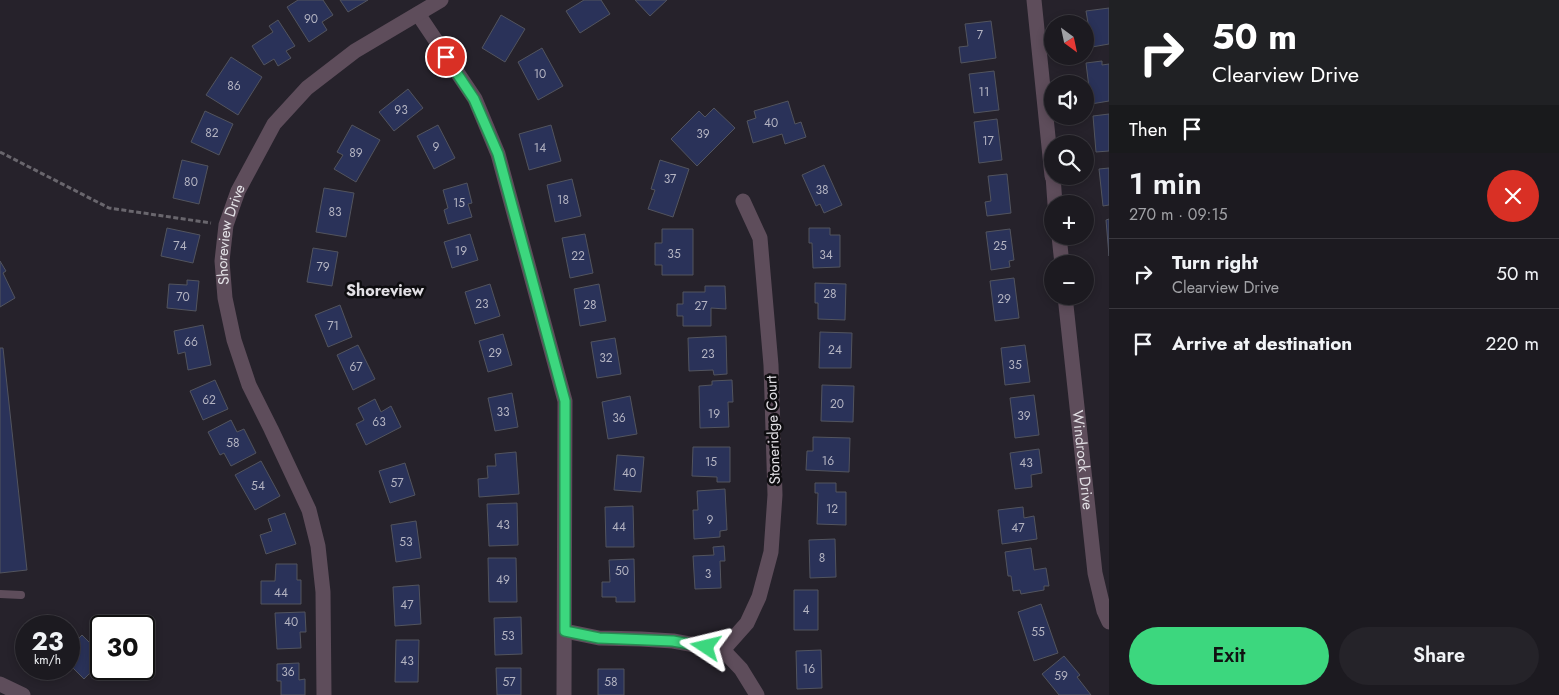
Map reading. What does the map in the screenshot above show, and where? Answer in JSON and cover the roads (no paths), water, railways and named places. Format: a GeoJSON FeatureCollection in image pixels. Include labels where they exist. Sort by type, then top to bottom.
{"type":"FeatureCollection","features":[{"type":"Feature","properties":{"kind":"street","name":"Shoreview Drive"},"geometry":{"type":"LineString","coordinates":[[324,695],[323,592],[318,546],[309,510],[249,385],[234,340],[224,289],[222,261],[226,226],[238,191],[274,124],[307,88],[355,51],[441,0]]}},
{"type":"Feature","properties":{"kind":"street"},"geometry":{"type":"LineString","coordinates":[[1034,0],[1048,135]]}},
{"type":"Feature","properties":{"kind":"street"},"geometry":{"type":"LineString","coordinates":[[418,14],[474,99],[498,154],[565,401],[564,695]]}},
{"type":"Feature","properties":{"kind":"street","name":"Stoneridge Court"},"geometry":{"type":"LineString","coordinates":[[723,650],[747,622],[759,597],[771,552],[775,494],[771,365],[760,238],[743,200]]}},
{"type":"Feature","properties":{"kind":"street","name":"Windrock Drive"},"geometry":{"type":"LineString","coordinates":[[1066,305],[1095,573],[1104,611],[1109,622]]}},
{"type":"Feature","properties":{"kind":"street"},"geometry":{"type":"LineString","coordinates":[[565,631],[599,638],[673,641],[723,650],[741,669],[756,695]]}},
{"type":"Feature","properties":{"kind":"street"},"geometry":{"type":"LineString","coordinates":[[0,684],[23,695]]}},
{"type":"Feature","properties":{"kind":"lane"},"geometry":{"type":"LineString","coordinates":[[0,594],[21,595]]}},
{"type":"Feature","properties":{"kind":"district","name":"Shoreview"},"geometry":{"type":"Point","coordinates":[385,290]}}]}
